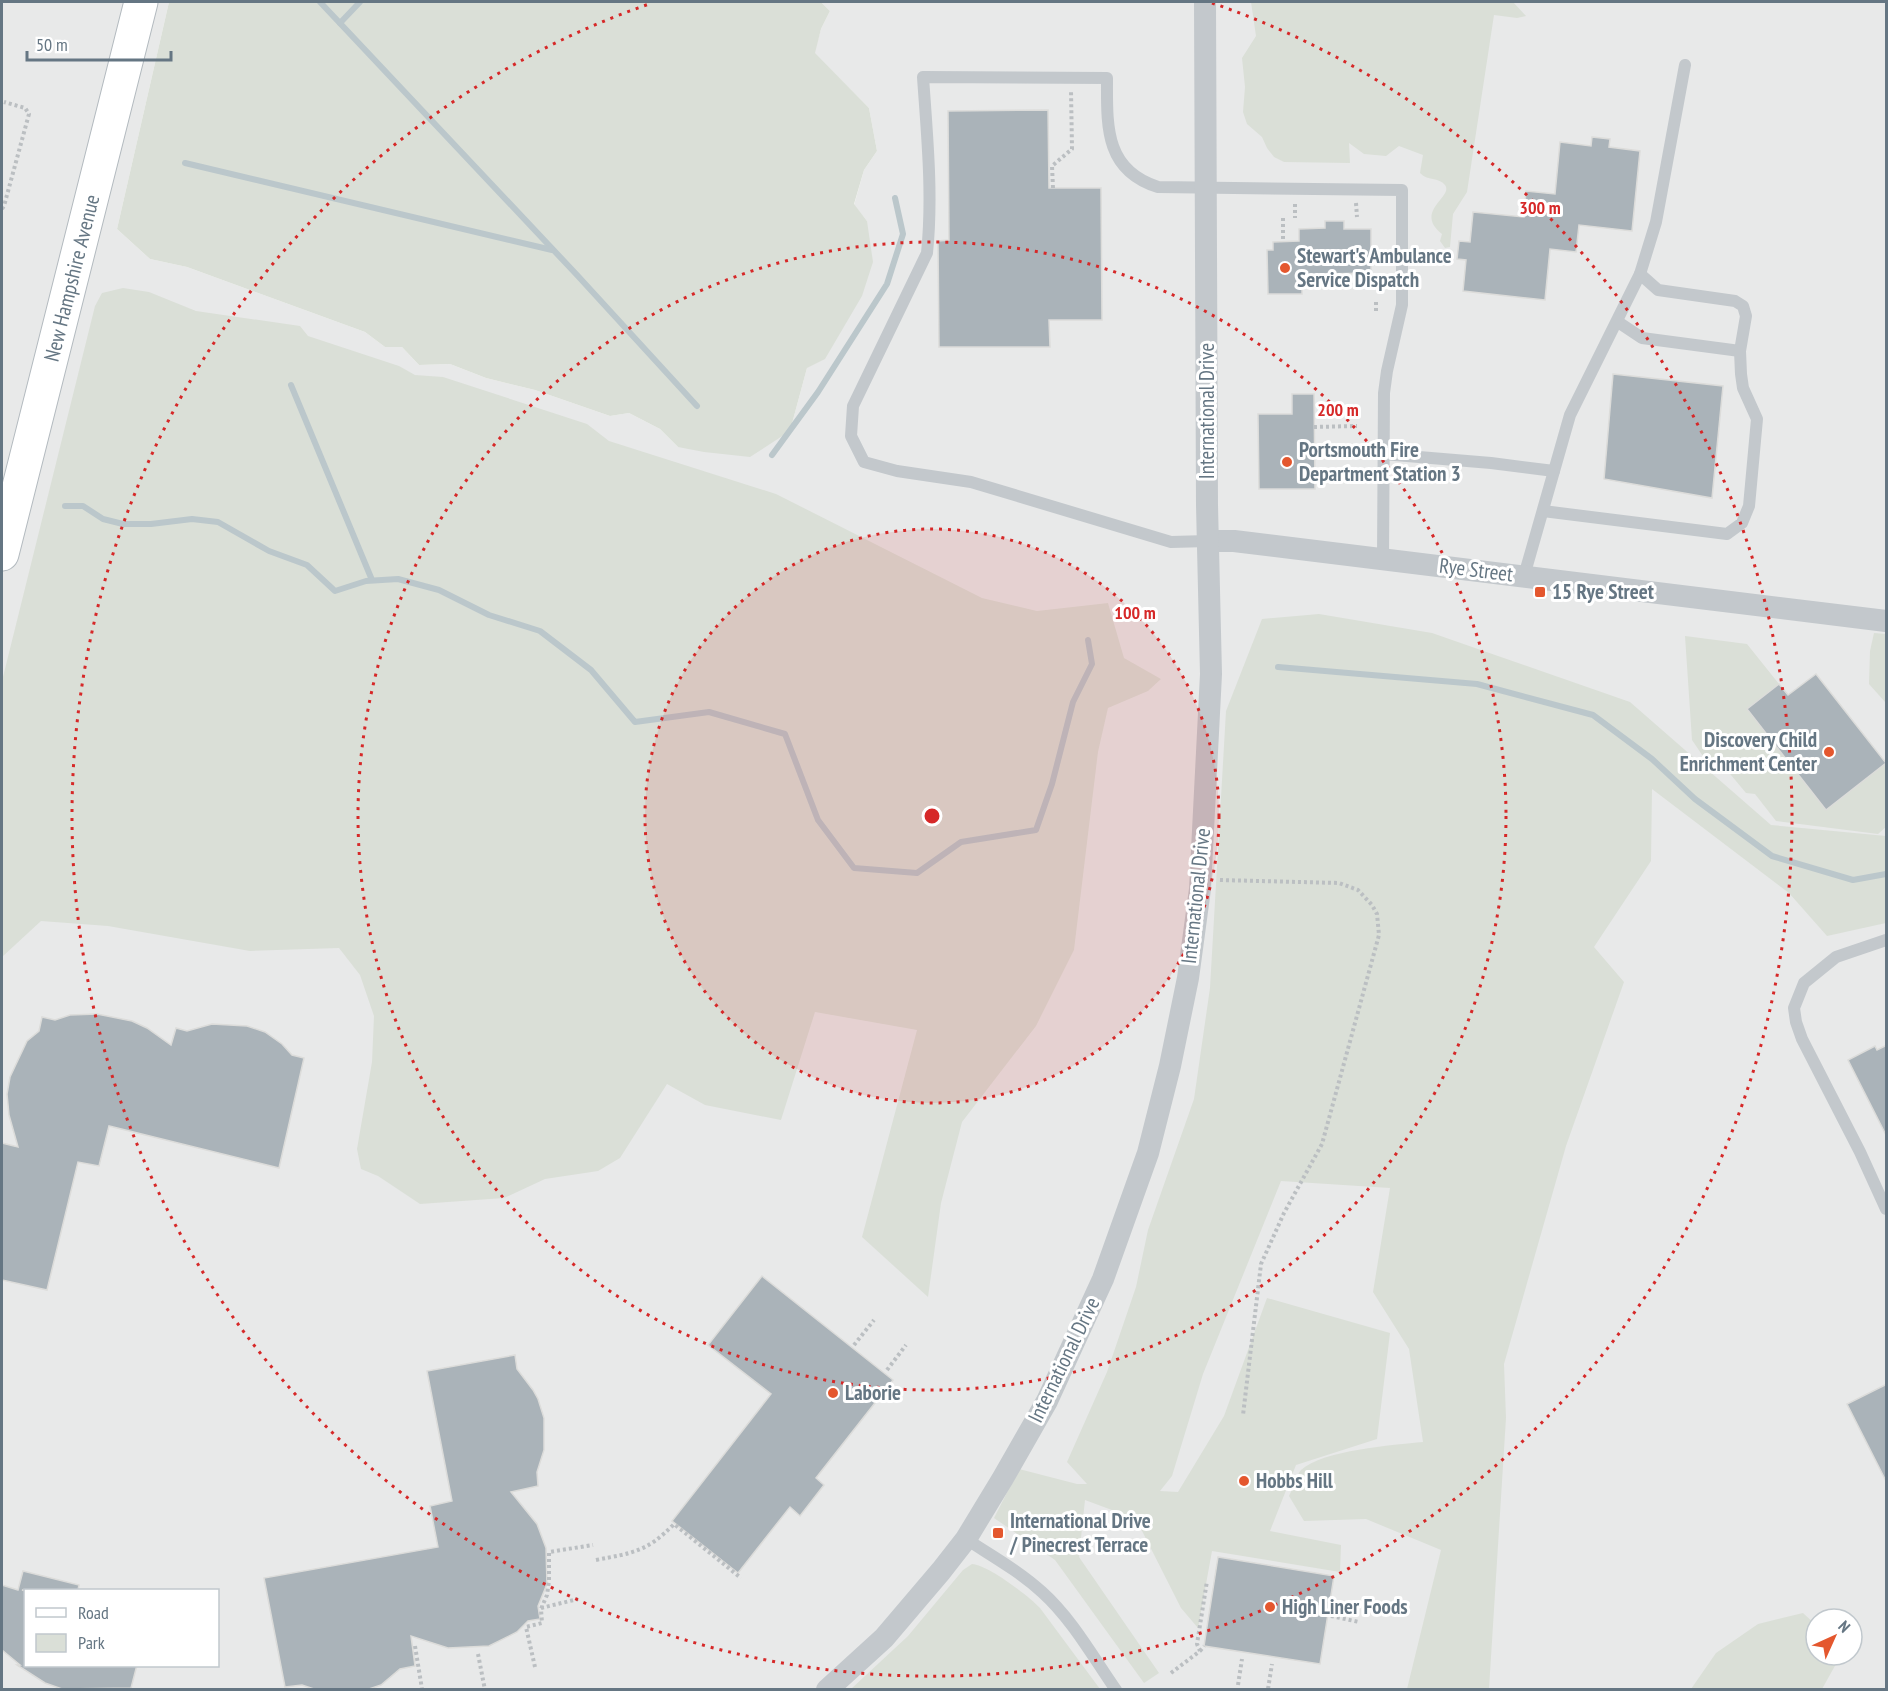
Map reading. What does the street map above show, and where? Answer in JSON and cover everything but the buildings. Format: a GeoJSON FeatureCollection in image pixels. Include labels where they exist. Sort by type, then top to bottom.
{"type":"FeatureCollection","features":[{"type":"Feature","properties":{"kind":"street","name":"New Hampshire Avenue"},"geometry":{"type":"LineString","coordinates":[[2,554],[141,2]]}},
{"type":"Feature","properties":{"kind":"street","name":"International Drive"},"geometry":{"type":"LineString","coordinates":[[827,1689],[914,1606],[966,1539],[1047,1401],[1103,1279],[1134,1195],[1148,1153],[1180,1022],[1201,879],[1211,674],[1208,542],[1206,2]]}},
{"type":"Feature","properties":{"kind":"street","name":"Rye Street"},"geometry":{"type":"LineString","coordinates":[[1208,542],[1234,541],[1887,621]]}},
{"type":"Feature","properties":{"kind":"lane"},"geometry":{"type":"LineString","coordinates":[[1524,576],[1570,415],[1640,274],[1656,222],[1685,65]]}},
{"type":"Feature","properties":{"kind":"lane"},"geometry":{"type":"LineString","coordinates":[[1208,542],[1171,542],[971,482],[897,471],[864,462],[851,436],[852,406],[927,253],[929,151],[923,77],[1107,78],[1107,123],[1114,151],[1132,174],[1158,187],[1402,190],[1402,305],[1385,382],[1383,559]]}},
{"type":"Feature","properties":{"kind":"lane"},"geometry":{"type":"LineString","coordinates":[[1543,510],[1726,534],[1742,523],[1749,506],[1757,419],[1743,388],[1740,351],[1746,316],[1743,306],[1735,301],[1658,290],[1640,274]]}},
{"type":"Feature","properties":{"kind":"lane"},"geometry":{"type":"LineString","coordinates":[[1618,322],[1642,338],[1740,351]]}},
{"type":"Feature","properties":{"kind":"lane"},"geometry":{"type":"LineString","coordinates":[[1383,454],[1554,471]]}},
{"type":"Feature","properties":{"kind":"lane"},"geometry":{"type":"LineString","coordinates":[[1887,940],[1836,957],[1804,983],[1794,1008],[1802,1039],[1887,1209]]}},
{"type":"Feature","properties":{"kind":"lane"},"geometry":{"type":"LineString","coordinates":[[966,1539],[1021,1575],[1044,1594],[1063,1615],[1116,1689]]}},
{"type":"Feature","properties":{"kind":"path"},"geometry":{"type":"LineString","coordinates":[[1053,188],[1052,166],[1072,149],[1071,78]]}},
{"type":"Feature","properties":{"kind":"path"},"geometry":{"type":"LineString","coordinates":[[2,208],[29,114],[25,108],[4,102]]}},
{"type":"Feature","properties":{"kind":"path"},"geometry":{"type":"LineString","coordinates":[[1283,218],[1283,242]]}},
{"type":"Feature","properties":{"kind":"path"},"geometry":{"type":"LineString","coordinates":[[1376,300],[1376,311]]}},
{"type":"Feature","properties":{"kind":"path"},"geometry":{"type":"LineString","coordinates":[[1314,427],[1357,426]]}},
{"type":"Feature","properties":{"kind":"path"},"geometry":{"type":"LineString","coordinates":[[1201,879],[1349,885],[1358,890],[1372,905],[1379,925],[1379,935],[1322,1144],[1284,1213],[1261,1264],[1243,1415]]}},
{"type":"Feature","properties":{"kind":"path"},"geometry":{"type":"LineString","coordinates":[[854,1345],[874,1320]]}},
{"type":"Feature","properties":{"kind":"path"},"geometry":{"type":"LineString","coordinates":[[886,1370],[906,1345]]}},
{"type":"Feature","properties":{"kind":"path"},"geometry":{"type":"LineString","coordinates":[[596,1560],[642,1550],[660,1539],[674,1524],[741,1578]]}},
{"type":"Feature","properties":{"kind":"path"},"geometry":{"type":"LineString","coordinates":[[535,1667],[526,1627],[542,1623],[541,1609],[547,1595],[549,1581],[549,1552],[593,1545]]}},
{"type":"Feature","properties":{"kind":"path"},"geometry":{"type":"LineString","coordinates":[[1200,1651],[1197,1644],[1207,1581]]}},
{"type":"Feature","properties":{"kind":"path"},"geometry":{"type":"LineString","coordinates":[[541,1609],[578,1599]]}},
{"type":"Feature","properties":{"kind":"path"},"geometry":{"type":"LineString","coordinates":[[1331,1616],[1359,1622]]}},
{"type":"Feature","properties":{"kind":"path"},"geometry":{"type":"LineString","coordinates":[[415,1646],[422,1689]]}},
{"type":"Feature","properties":{"kind":"path"},"geometry":{"type":"LineString","coordinates":[[1171,1673],[1204,1646]]}},
{"type":"Feature","properties":{"kind":"path"},"geometry":{"type":"LineString","coordinates":[[478,1654],[485,1689]]}},
{"type":"Feature","properties":{"kind":"path"},"geometry":{"type":"LineString","coordinates":[[1238,1684],[1242,1659]]}},
{"type":"Feature","properties":{"kind":"path"},"geometry":{"type":"LineString","coordinates":[[1268,1689],[1272,1664]]}},
{"type":"Feature","properties":{"kind":"shaded area"},"geometry":{"type":"Polygon","coordinates":[[[2,2],[169,2],[117,229],[150,259],[187,267],[365,332],[385,347],[402,347],[419,365],[450,364],[486,378],[535,390],[610,416],[629,413],[660,429],[678,447],[790,431],[807,368],[867,221],[854,205],[864,170],[877,151],[869,108],[814,53],[821,29],[830,11],[821,2],[1886,2],[1886,1689],[2,1690],[2,2]]]}},
{"type":"Feature","properties":{"kind":"green space"},"geometry":{"type":"Polygon","coordinates":[[[169,2],[821,2],[830,11],[821,29],[815,53],[869,108],[877,151],[864,170],[854,204],[867,221],[873,262],[862,296],[825,359],[807,368],[790,431],[750,457],[678,447],[660,429],[629,413],[610,416],[535,390],[486,378],[450,364],[419,365],[402,347],[385,347],[365,332],[187,267],[150,259],[117,229],[169,2]]]}},
{"type":"Feature","properties":{"kind":"green space"},"geometry":{"type":"Polygon","coordinates":[[[1251,2],[1513,2],[1526,16],[1517,18],[1494,15],[1467,192],[1453,214],[1450,247],[1445,248],[1440,241],[1442,234],[1434,226],[1432,218],[1436,205],[1446,190],[1445,185],[1420,173],[1423,155],[1399,146],[1386,156],[1364,154],[1349,143],[1350,163],[1284,162],[1274,157],[1262,137],[1247,124],[1243,112],[1245,87],[1242,58],[1256,36],[1251,2]]]}},
{"type":"Feature","properties":{"kind":"green space"},"geometry":{"type":"Polygon","coordinates":[[[123,288],[149,292],[196,311],[300,326],[308,336],[399,366],[415,375],[443,377],[587,424],[609,441],[776,494],[982,598],[1037,611],[1108,603],[1124,658],[1161,679],[1148,691],[1108,708],[1098,752],[1074,950],[1036,1026],[962,1122],[941,1203],[928,1297],[862,1237],[917,1030],[815,1012],[781,1120],[705,1105],[667,1084],[620,1158],[598,1171],[545,1179],[504,1198],[420,1204],[378,1176],[361,1169],[357,1149],[372,1062],[374,1016],[360,975],[339,948],[250,951],[108,926],[41,921],[2,957],[2,681],[95,306],[102,293],[123,288]]]}},
{"type":"Feature","properties":{"kind":"green space"},"geometry":{"type":"Polygon","coordinates":[[[1319,614],[1432,633],[1630,702],[1771,825],[1886,836],[1886,923],[1827,936],[1789,893],[1652,789],[1651,861],[1594,947],[1624,982],[1566,1146],[1504,1364],[1506,1418],[1489,1689],[1407,1689],[1441,1550],[1366,1519],[1304,1521],[1289,1496],[1301,1470],[1311,1463],[1341,1453],[1423,1442],[1409,1349],[1373,1292],[1390,1188],[1281,1181],[1203,1374],[1172,1476],[1160,1491],[1178,1492],[1224,1416],[1267,1298],[1390,1333],[1377,1439],[1296,1465],[1270,1531],[1341,1545],[1340,1572],[1212,1551],[1198,1628],[1181,1608],[1136,1519],[1085,1500],[1079,1557],[1159,1673],[1144,1683],[1055,1560],[994,1518],[1019,1469],[1077,1484],[1087,1484],[1067,1462],[1107,1372],[1136,1287],[1148,1230],[1194,1099],[1210,988],[1226,711],[1262,619],[1319,614]]]}},
{"type":"Feature","properties":{"kind":"green space"},"geometry":{"type":"Polygon","coordinates":[[[1874,633],[1886,634],[1886,703],[1869,684],[1870,651],[1874,633]]]}},
{"type":"Feature","properties":{"kind":"green space"},"geometry":{"type":"Polygon","coordinates":[[[1685,636],[1747,644],[1779,684],[1747,709],[1826,810],[1886,763],[1886,827],[1878,834],[1776,821],[1755,794],[1746,793],[1726,769],[1711,768],[1692,740],[1685,636]]]}},
{"type":"Feature","properties":{"kind":"green space"},"geometry":{"type":"Polygon","coordinates":[[[972,1564],[998,1575],[1040,1608],[1100,1689],[851,1689],[908,1636],[963,1570],[972,1564]]]}},
{"type":"Feature","properties":{"kind":"green space"},"geometry":{"type":"Polygon","coordinates":[[[1804,1614],[1804,1667],[1834,1667],[1822,1689],[1691,1689],[1716,1653],[1758,1624],[1804,1614]]]}},
{"type":"Feature","properties":{"kind":"waterway"},"geometry":{"type":"LineString","coordinates":[[320,2],[697,406]]}},
{"type":"Feature","properties":{"kind":"waterway"},"geometry":{"type":"LineString","coordinates":[[340,23],[360,2]]}},
{"type":"Feature","properties":{"kind":"waterway"},"geometry":{"type":"LineString","coordinates":[[185,163],[552,250]]}},
{"type":"Feature","properties":{"kind":"waterway"},"geometry":{"type":"LineString","coordinates":[[772,455],[818,392],[887,284],[903,234],[895,198]]}},
{"type":"Feature","properties":{"kind":"waterway"},"geometry":{"type":"LineString","coordinates":[[291,385],[372,580]]}},
{"type":"Feature","properties":{"kind":"waterway"},"geometry":{"type":"LineString","coordinates":[[65,506],[83,506],[103,519],[123,524],[151,524],[192,519],[218,522],[269,551],[307,565],[335,591],[366,581],[398,579],[439,590],[489,615],[540,631],[591,670],[635,722],[709,712],[785,734],[818,820],[854,868],[917,873],[961,842],[1036,830],[1052,784],[1073,702],[1092,664],[1088,640]]}},
{"type":"Feature","properties":{"kind":"waterway"},"geometry":{"type":"LineString","coordinates":[[1278,667],[1477,684],[1593,715],[1652,759],[1695,799],[1772,856],[1853,880],[1886,874]]}},
{"type":"Feature","properties":{"kind":"place","name":"Stewart's Ambulance Service Dispatch"},"geometry":{"type":"Point","coordinates":[1285,268]}},
{"type":"Feature","properties":{"kind":"place","name":"Portsmouth Fire Department Station 3"},"geometry":{"type":"Point","coordinates":[1287,462]}},
{"type":"Feature","properties":{"kind":"place","name":"15 Rye Street"},"geometry":{"type":"Point","coordinates":[1540,592]}},
{"type":"Feature","properties":{"kind":"place","name":"Discovery Child Enrichment Center"},"geometry":{"type":"Point","coordinates":[1829,752]}},
{"type":"Feature","properties":{"kind":"place","name":"Laborie"},"geometry":{"type":"Point","coordinates":[833,1393]}},
{"type":"Feature","properties":{"kind":"place","name":"Hobbs Hill"},"geometry":{"type":"Point","coordinates":[1244,1481]}},
{"type":"Feature","properties":{"kind":"place","name":"International Drive / Pinecrest Terrace"},"geometry":{"type":"Point","coordinates":[998,1533]}},
{"type":"Feature","properties":{"kind":"place","name":"High Liner Foods"},"geometry":{"type":"Point","coordinates":[1270,1607]}}]}
